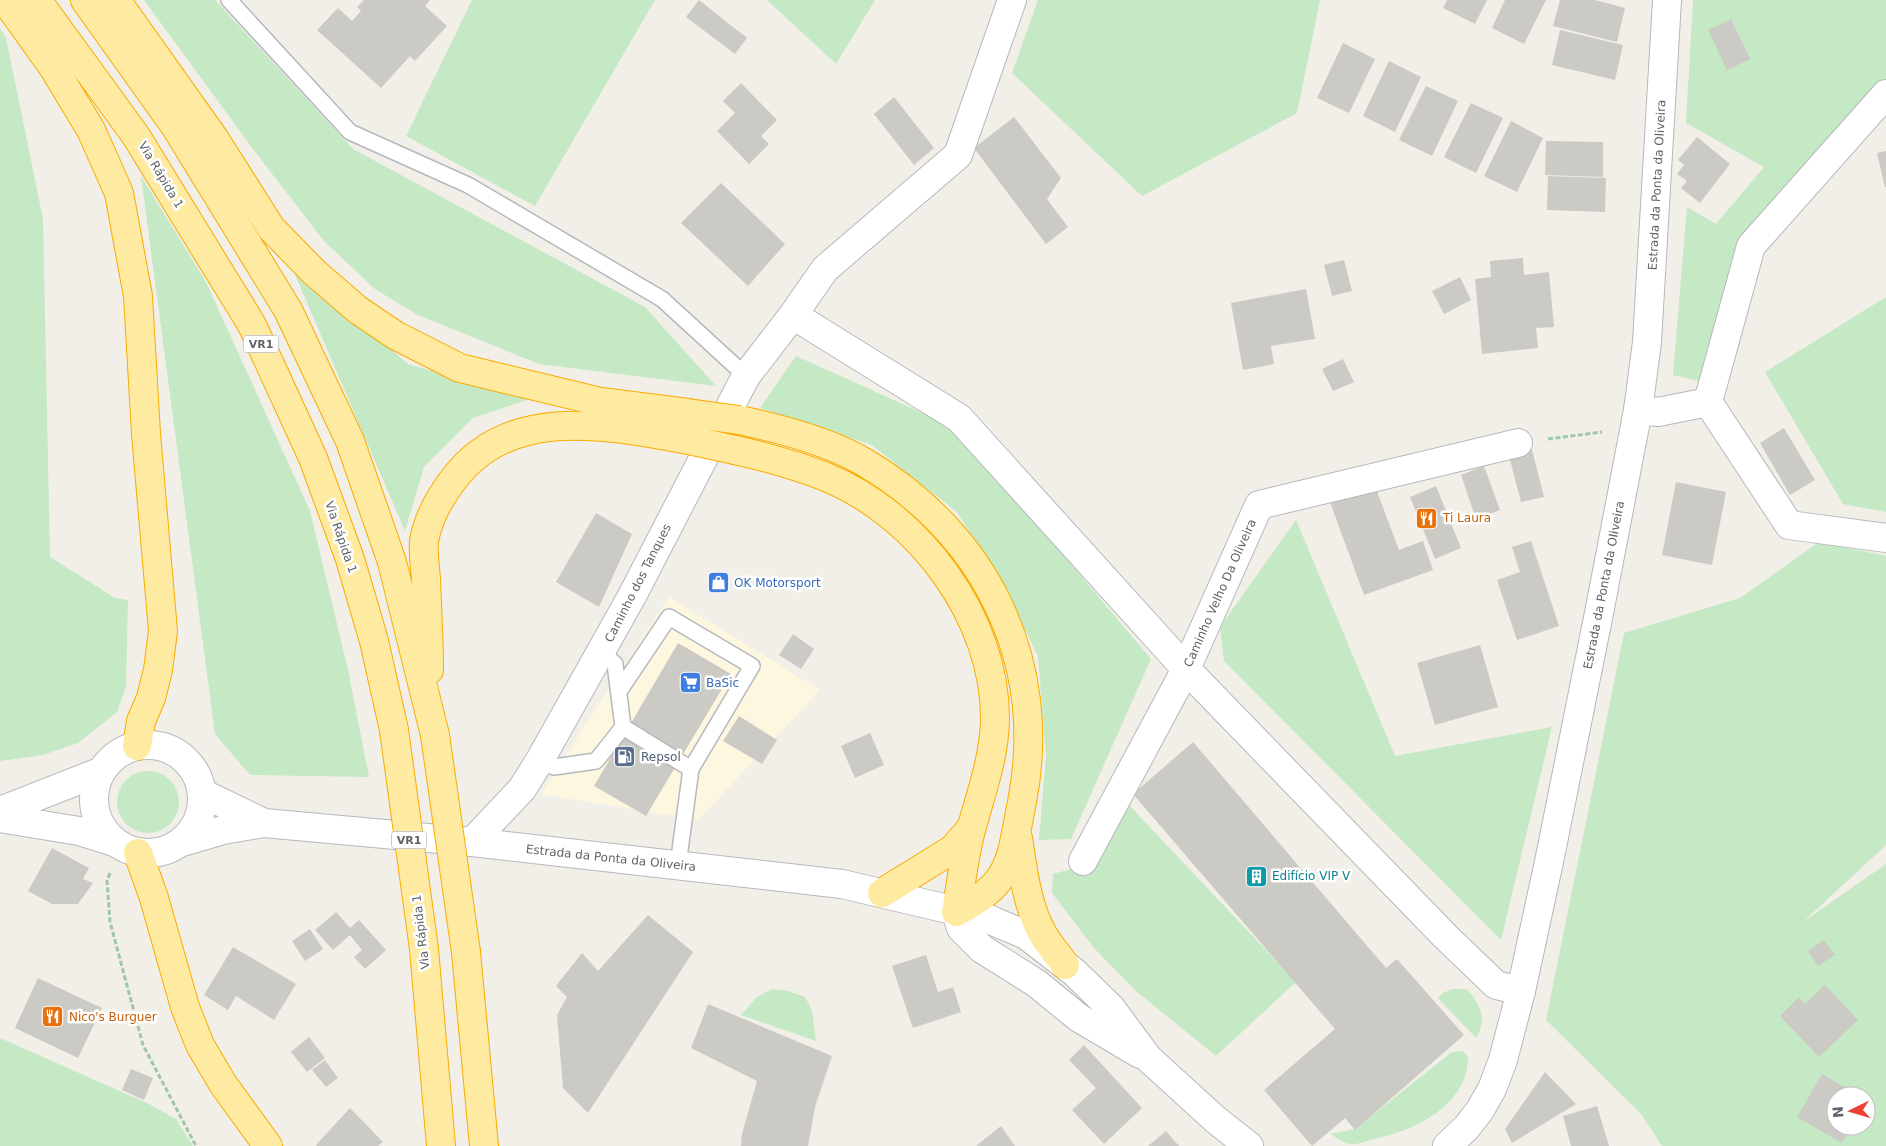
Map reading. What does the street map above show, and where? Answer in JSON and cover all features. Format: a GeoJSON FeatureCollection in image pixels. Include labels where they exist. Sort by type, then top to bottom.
{"type":"FeatureCollection","features":[{"type":"Feature","properties":{"kind":"highway"},"geometry":{"type":"LineString","coordinates":[[5,0],[53,67],[91,130],[119,193],[134,278],[163,631],[158,670],[151,698],[141,721],[136,746]]}},
{"type":"Feature","properties":{"kind":"highway","name":"Via Rápida 1"},"geometry":{"type":"LineString","coordinates":[[37,0],[136,136],[252,325],[313,458],[350,559],[374,641],[394,730],[424,949],[441,1146]]}},
{"type":"Feature","properties":{"kind":"highway"},"geometry":{"type":"LineString","coordinates":[[85,0],[175,126],[288,310],[350,441],[392,562],[432,725],[466,952],[484,1146]]}},
{"type":"Feature","properties":{"kind":"highway"},"geometry":{"type":"LineString","coordinates":[[116,0],[214,138],[271,228],[314,272],[358,310],[395,335],[460,368],[601,402],[739,420],[780,429],[863,461],[926,507],[960,545],[986,580],[1001,609],[1015,646],[1025,694],[1030,748],[1017,827],[1003,876],[980,900],[956,912]]}},
{"type":"Feature","properties":{"kind":"highway"},"geometry":{"type":"LineString","coordinates":[[432,725],[424,541],[442,494],[460,471],[486,448],[510,435],[536,428],[591,426],[684,439],[735,450],[781,461],[827,477],[863,496],[900,524],[936,560],[966,604],[985,655],[993,690],[995,720],[992,753],[985,790],[972,827],[956,912]]}},
{"type":"Feature","properties":{"kind":"highway"},"geometry":{"type":"LineString","coordinates":[[882,892],[952,849],[972,827]]}},
{"type":"Feature","properties":{"kind":"highway"},"geometry":{"type":"LineString","coordinates":[[1017,827],[1024,879],[1033,909],[1043,935],[1065,965]]}},
{"type":"Feature","properties":{"kind":"highway"},"geometry":{"type":"LineString","coordinates":[[126,847],[156,906],[184,1007],[200,1045],[222,1084],[268,1146]]}},
{"type":"Feature","properties":{"kind":"street","name":"Caminho dos Tanques"},"geometry":{"type":"LineString","coordinates":[[472,842],[522,789],[540,760],[602,652],[746,376],[793,315],[825,269],[958,155],[1012,0]]}},
{"type":"Feature","properties":{"kind":"street","name":"Estrada da Ponta da Oliveira"},"geometry":{"type":"LineString","coordinates":[[1446,1146],[1467,1127],[1492,1089],[1503,1060],[1521,991],[1550,857],[1636,419],[1647,342],[1667,0]]}},
{"type":"Feature","properties":{"kind":"street"},"geometry":{"type":"LineString","coordinates":[[1886,94],[1751,246],[1708,402],[1789,525],[1886,538]]}},
{"type":"Feature","properties":{"kind":"street"},"geometry":{"type":"LineString","coordinates":[[793,315],[959,418],[1186,669],[1446,937],[1496,985],[1521,991]]}},
{"type":"Feature","properties":{"kind":"street"},"geometry":{"type":"LineString","coordinates":[[1636,419],[1658,412],[1708,402]]}},
{"type":"Feature","properties":{"kind":"street","name":"Caminho Velho Da Oliveira"},"geometry":{"type":"LineString","coordinates":[[1083,861],[1186,669],[1259,505],[1518,443]]}},
{"type":"Feature","properties":{"kind":"street"},"geometry":{"type":"LineString","coordinates":[[0,811],[102,771],[117,756],[136,746],[162,747],[184,759],[199,780],[202,793],[201,811],[194,828],[182,842],[169,850],[154,853],[126,847],[79,831],[0,818]]}},
{"type":"Feature","properties":{"kind":"street"},"geometry":{"type":"LineString","coordinates":[[102,771],[95,789],[95,808],[101,827],[126,847]]}},
{"type":"Feature","properties":{"kind":"street","name":"Estrada da Ponta da Oliveira"},"geometry":{"type":"LineString","coordinates":[[202,793],[264,823]]}},
{"type":"Feature","properties":{"kind":"street","name":"Estrada da Ponta da Oliveira"},"geometry":{"type":"LineString","coordinates":[[182,842],[223,830],[264,823],[472,842],[842,884],[986,918],[1026,935],[1065,965],[1110,1008],[1148,1058],[1216,1120],[1250,1146]]}},
{"type":"Feature","properties":{"kind":"street","name":"Estrada da Ponta da Oliveira"},"geometry":{"type":"LineString","coordinates":[[956,912],[960,928],[982,949],[1036,983],[1078,1018],[1118,1043],[1148,1058]]}},
{"type":"Feature","properties":{"kind":"lane"},"geometry":{"type":"LineString","coordinates":[[229,0],[350,132],[468,185],[662,300],[746,376]]}},
{"type":"Feature","properties":{"kind":"lane"},"geometry":{"type":"LineString","coordinates":[[620,690],[669,617],[752,666],[691,769],[678,866]]}},
{"type":"Feature","properties":{"kind":"lane"},"geometry":{"type":"LineString","coordinates":[[540,760],[554,767],[596,761],[623,728],[620,690],[615,664],[602,652]]}},
{"type":"Feature","properties":{"kind":"lane"},"geometry":{"type":"LineString","coordinates":[[623,728],[691,769]]}},
{"type":"Feature","properties":{"kind":"path"},"geometry":{"type":"LineString","coordinates":[[1518,443],[1636,419]]}},
{"type":"Feature","properties":{"kind":"path"},"geometry":{"type":"LineString","coordinates":[[110,873],[107,881],[110,922],[144,1045],[196,1146]]}},
{"type":"Feature","properties":{"kind":"shaded area"},"geometry":{"type":"Polygon","coordinates":[[[669,597],[820,690],[698,820],[541,794],[669,597]]]}},
{"type":"Feature","properties":{"kind":"green space"},"geometry":{"type":"Polygon","coordinates":[[[144,0],[215,0],[353,149],[645,307],[716,386],[539,364],[416,314],[375,289],[324,241],[256,153],[144,0]]]}},
{"type":"Feature","properties":{"kind":"green space"},"geometry":{"type":"Polygon","coordinates":[[[472,0],[655,0],[535,206],[406,136],[472,0]]]}},
{"type":"Feature","properties":{"kind":"green space"},"geometry":{"type":"Polygon","coordinates":[[[767,0],[875,0],[836,64],[767,0]]]}},
{"type":"Feature","properties":{"kind":"green space"},"geometry":{"type":"Polygon","coordinates":[[[1038,0],[1320,0],[1297,113],[1142,196],[1012,73],[1038,0]]]}},
{"type":"Feature","properties":{"kind":"green space"},"geometry":{"type":"Polygon","coordinates":[[[1693,0],[1886,0],[1886,81],[1738,248],[1699,381],[1673,375],[1687,207],[1716,224],[1764,167],[1686,123],[1693,0]]]}},
{"type":"Feature","properties":{"kind":"green space"},"geometry":{"type":"Polygon","coordinates":[[[0,28],[6,38],[43,219],[50,557],[115,598],[128,600],[126,687],[117,712],[78,743],[43,755],[0,761],[0,28]]]}},
{"type":"Feature","properties":{"kind":"green space"},"geometry":{"type":"Polygon","coordinates":[[[141,176],[206,282],[310,511],[348,670],[369,777],[250,775],[215,734],[141,176]]]}},
{"type":"Feature","properties":{"kind":"green space"},"geometry":{"type":"Polygon","coordinates":[[[290,263],[408,364],[529,399],[473,418],[424,467],[405,531],[290,263]]]}},
{"type":"Feature","properties":{"kind":"green space"},"geometry":{"type":"Polygon","coordinates":[[[1886,297],[1886,512],[1843,504],[1765,372],[1886,297]]]}},
{"type":"Feature","properties":{"kind":"green space"},"geometry":{"type":"Polygon","coordinates":[[[796,356],[956,428],[1151,659],[1071,839],[1039,840],[1046,756],[1038,656],[1001,581],[957,512],[872,445],[760,408],[796,356]]]}},
{"type":"Feature","properties":{"kind":"green space"},"geometry":{"type":"Polygon","coordinates":[[[1296,520],[1395,756],[1552,727],[1501,940],[1224,661],[1220,627],[1296,520]]]}},
{"type":"Feature","properties":{"kind":"green space"},"geometry":{"type":"Polygon","coordinates":[[[1819,542],[1886,556],[1886,845],[1803,922],[1886,864],[1886,1146],[1662,1146],[1641,1114],[1546,1020],[1624,633],[1740,598],[1819,542]]]}},
{"type":"Feature","properties":{"kind":"green space"},"geometry":{"type":"Polygon","coordinates":[[[148,771],[165,776],[170,780],[174,785],[179,802],[174,819],[170,824],[165,828],[148,833],[131,828],[126,824],[122,819],[117,802],[122,785],[126,780],[131,776],[148,771]]]}},
{"type":"Feature","properties":{"kind":"green space"},"geometry":{"type":"Polygon","coordinates":[[[1127,803],[1296,982],[1216,1056],[1137,992],[1094,948],[1052,893],[1053,874],[1089,864],[1127,803]]]}},
{"type":"Feature","properties":{"kind":"green space"},"geometry":{"type":"Polygon","coordinates":[[[772,989],[788,991],[805,997],[812,1010],[816,1041],[741,1015],[757,997],[772,989]]]}},
{"type":"Feature","properties":{"kind":"green space"},"geometry":{"type":"Polygon","coordinates":[[[1452,989],[1467,989],[1479,1007],[1482,1018],[1480,1031],[1476,1038],[1438,998],[1443,993],[1452,989]]]}},
{"type":"Feature","properties":{"kind":"green space"},"geometry":{"type":"Polygon","coordinates":[[[0,1038],[149,1104],[176,1119],[193,1146],[0,1146],[0,1038]]]}},
{"type":"Feature","properties":{"kind":"green space"},"geometry":{"type":"Polygon","coordinates":[[[1463,1051],[1468,1057],[1466,1074],[1459,1089],[1449,1102],[1436,1113],[1405,1130],[1359,1143],[1348,1143],[1330,1134],[1355,1129],[1452,1052],[1463,1051]]]}},
{"type":"Feature","properties":{"kind":"building"},"geometry":{"type":"Polygon","coordinates":[[[364,0],[430,0],[425,6],[447,26],[415,61],[410,56],[381,88],[317,30],[338,8],[352,21],[361,11],[357,7],[364,0]]]}},
{"type":"Feature","properties":{"kind":"building"},"geometry":{"type":"Polygon","coordinates":[[[699,0],[747,38],[735,54],[686,17],[699,0]]]}},
{"type":"Feature","properties":{"kind":"building"},"geometry":{"type":"Polygon","coordinates":[[[1447,0],[1487,0],[1475,24],[1443,8],[1447,0]]]}},
{"type":"Feature","properties":{"kind":"building"},"geometry":{"type":"Polygon","coordinates":[[[1505,0],[1546,0],[1524,44],[1492,28],[1505,0]]]}},
{"type":"Feature","properties":{"kind":"building"},"geometry":{"type":"Polygon","coordinates":[[[1560,0],[1595,0],[1625,8],[1617,42],[1553,26],[1560,0]]]}},
{"type":"Feature","properties":{"kind":"building"},"geometry":{"type":"Polygon","coordinates":[[[1731,19],[1750,59],[1727,70],[1708,30],[1731,19]]]}},
{"type":"Feature","properties":{"kind":"building"},"geometry":{"type":"Polygon","coordinates":[[[1560,30],[1623,45],[1615,80],[1552,65],[1560,30]]]}},
{"type":"Feature","properties":{"kind":"building"},"geometry":{"type":"Polygon","coordinates":[[[1343,43],[1375,59],[1349,113],[1317,98],[1343,43]]]}},
{"type":"Feature","properties":{"kind":"building"},"geometry":{"type":"Polygon","coordinates":[[[1389,61],[1421,77],[1395,132],[1363,116],[1389,61]]]}},
{"type":"Feature","properties":{"kind":"building"},"geometry":{"type":"Polygon","coordinates":[[[741,83],[777,120],[761,136],[769,144],[749,164],[717,131],[735,113],[723,101],[741,83]]]}},
{"type":"Feature","properties":{"kind":"building"},"geometry":{"type":"Polygon","coordinates":[[[1426,86],[1458,101],[1432,156],[1399,140],[1426,86]]]}},
{"type":"Feature","properties":{"kind":"building"},"geometry":{"type":"Polygon","coordinates":[[[894,97],[934,148],[914,165],[874,114],[894,97]]]}},
{"type":"Feature","properties":{"kind":"building"},"geometry":{"type":"Polygon","coordinates":[[[1471,103],[1503,118],[1476,173],[1444,157],[1471,103]]]}},
{"type":"Feature","properties":{"kind":"building"},"geometry":{"type":"Polygon","coordinates":[[[1014,117],[1061,178],[1047,199],[1068,227],[1046,244],[974,148],[1014,117]]]}},
{"type":"Feature","properties":{"kind":"building"},"geometry":{"type":"Polygon","coordinates":[[[1511,121],[1543,138],[1517,192],[1484,176],[1511,121]]]}},
{"type":"Feature","properties":{"kind":"building"},"geometry":{"type":"Polygon","coordinates":[[[1697,137],[1730,164],[1700,203],[1681,188],[1687,181],[1677,174],[1684,165],[1678,160],[1697,137]]]}},
{"type":"Feature","properties":{"kind":"building"},"geometry":{"type":"Polygon","coordinates":[[[1546,141],[1603,142],[1603,177],[1545,175],[1546,141]]]}},
{"type":"Feature","properties":{"kind":"building"},"geometry":{"type":"Polygon","coordinates":[[[1886,151],[1886,187],[1885,187],[1877,153],[1886,151]]]}},
{"type":"Feature","properties":{"kind":"building"},"geometry":{"type":"Polygon","coordinates":[[[1548,176],[1606,178],[1605,212],[1547,210],[1548,176]]]}},
{"type":"Feature","properties":{"kind":"building"},"geometry":{"type":"Polygon","coordinates":[[[721,183],[785,244],[748,286],[681,223],[721,183]]]}},
{"type":"Feature","properties":{"kind":"building"},"geometry":{"type":"Polygon","coordinates":[[[1523,258],[1524,275],[1549,272],[1554,327],[1536,328],[1538,348],[1482,354],[1475,279],[1491,277],[1490,261],[1523,258]]]}},
{"type":"Feature","properties":{"kind":"building"},"geometry":{"type":"Polygon","coordinates":[[[1344,260],[1352,291],[1332,296],[1324,265],[1344,260]]]}},
{"type":"Feature","properties":{"kind":"building"},"geometry":{"type":"Polygon","coordinates":[[[1460,277],[1471,300],[1444,314],[1432,291],[1460,277]]]}},
{"type":"Feature","properties":{"kind":"building"},"geometry":{"type":"Polygon","coordinates":[[[1306,289],[1315,339],[1271,346],[1274,364],[1243,370],[1231,303],[1306,289]]]}},
{"type":"Feature","properties":{"kind":"building"},"geometry":{"type":"Polygon","coordinates":[[[1343,359],[1354,382],[1333,391],[1322,369],[1343,359]]]}},
{"type":"Feature","properties":{"kind":"building"},"geometry":{"type":"Polygon","coordinates":[[[1784,428],[1815,480],[1790,495],[1760,443],[1784,428]]]}},
{"type":"Feature","properties":{"kind":"building"},"geometry":{"type":"Polygon","coordinates":[[[1531,446],[1544,497],[1521,502],[1508,452],[1531,446]]]}},
{"type":"Feature","properties":{"kind":"building"},"geometry":{"type":"Polygon","coordinates":[[[1484,466],[1500,510],[1476,519],[1461,475],[1484,466]]]}},
{"type":"Feature","properties":{"kind":"building"},"geometry":{"type":"Polygon","coordinates":[[[1676,482],[1726,492],[1712,565],[1662,555],[1676,482]]]}},
{"type":"Feature","properties":{"kind":"building"},"geometry":{"type":"Polygon","coordinates":[[[1375,486],[1399,550],[1423,541],[1433,570],[1364,595],[1330,502],[1375,486]]]}},
{"type":"Feature","properties":{"kind":"building"},"geometry":{"type":"Polygon","coordinates":[[[1436,486],[1461,548],[1435,559],[1410,497],[1436,486]]]}},
{"type":"Feature","properties":{"kind":"building"},"geometry":{"type":"Polygon","coordinates":[[[596,513],[632,534],[599,607],[556,582],[596,513]]]}},
{"type":"Feature","properties":{"kind":"building"},"geometry":{"type":"Polygon","coordinates":[[[1531,541],[1559,626],[1517,640],[1497,580],[1520,572],[1512,547],[1531,541]]]}},
{"type":"Feature","properties":{"kind":"building"},"geometry":{"type":"Polygon","coordinates":[[[793,634],[814,649],[801,669],[779,655],[793,634]]]}},
{"type":"Feature","properties":{"kind":"building"},"geometry":{"type":"Polygon","coordinates":[[[678,643],[731,674],[646,816],[594,786],[678,643]]]}},
{"type":"Feature","properties":{"kind":"building"},"geometry":{"type":"Polygon","coordinates":[[[1480,645],[1498,707],[1435,725],[1417,663],[1480,645]]]}},
{"type":"Feature","properties":{"kind":"building"},"geometry":{"type":"Polygon","coordinates":[[[739,716],[777,740],[762,764],[723,741],[739,716]]]}},
{"type":"Feature","properties":{"kind":"building"},"geometry":{"type":"Polygon","coordinates":[[[870,733],[884,765],[855,778],[841,746],[870,733]]]}},
{"type":"Feature","properties":{"kind":"building","name":"Edifício VIP V"},"geometry":{"type":"Polygon","coordinates":[[[1193,742],[1386,968],[1397,959],[1464,1035],[1355,1130],[1345,1118],[1312,1146],[1264,1090],[1335,1029],[1133,794],[1193,742]]]}},
{"type":"Feature","properties":{"kind":"building"},"geometry":{"type":"Polygon","coordinates":[[[52,848],[89,868],[83,879],[93,883],[78,904],[52,904],[28,891],[52,848]]]}},
{"type":"Feature","properties":{"kind":"building"},"geometry":{"type":"Polygon","coordinates":[[[336,912],[350,928],[359,920],[386,950],[365,969],[354,957],[362,950],[350,935],[333,950],[315,930],[336,912]]]}},
{"type":"Feature","properties":{"kind":"building"},"geometry":{"type":"Polygon","coordinates":[[[648,915],[693,952],[588,1113],[563,1088],[557,1015],[567,997],[556,986],[582,953],[598,971],[648,915]]]}},
{"type":"Feature","properties":{"kind":"building"},"geometry":{"type":"Polygon","coordinates":[[[310,929],[323,949],[305,961],[292,941],[310,929]]]}},
{"type":"Feature","properties":{"kind":"building"},"geometry":{"type":"Polygon","coordinates":[[[1824,940],[1835,955],[1818,966],[1808,951],[1824,940]]]}},
{"type":"Feature","properties":{"kind":"building"},"geometry":{"type":"Polygon","coordinates":[[[233,947],[296,984],[274,1020],[236,996],[228,1010],[204,995],[233,947]]]}},
{"type":"Feature","properties":{"kind":"building"},"geometry":{"type":"Polygon","coordinates":[[[926,955],[938,992],[953,987],[961,1012],[913,1028],[892,966],[926,955]]]}},
{"type":"Feature","properties":{"kind":"building"},"geometry":{"type":"Polygon","coordinates":[[[38,978],[102,1008],[78,1058],[15,1028],[38,978]]]}},
{"type":"Feature","properties":{"kind":"building"},"geometry":{"type":"Polygon","coordinates":[[[1825,985],[1858,1020],[1819,1057],[1780,1016],[1799,997],[1805,1004],[1825,985]]]}},
{"type":"Feature","properties":{"kind":"building"},"geometry":{"type":"Polygon","coordinates":[[[708,1004],[832,1056],[815,1107],[808,1146],[741,1146],[742,1134],[757,1081],[691,1048],[708,1004]]]}},
{"type":"Feature","properties":{"kind":"building"},"geometry":{"type":"Polygon","coordinates":[[[309,1037],[325,1058],[307,1072],[291,1052],[309,1037]]]}},
{"type":"Feature","properties":{"kind":"building"},"geometry":{"type":"Polygon","coordinates":[[[1084,1045],[1142,1108],[1104,1144],[1072,1110],[1096,1088],[1069,1060],[1084,1045]]]}},
{"type":"Feature","properties":{"kind":"building"},"geometry":{"type":"Polygon","coordinates":[[[325,1060],[338,1078],[326,1087],[312,1070],[325,1060]]]}},
{"type":"Feature","properties":{"kind":"building"},"geometry":{"type":"Polygon","coordinates":[[[131,1069],[153,1078],[144,1100],[122,1090],[131,1069]]]}},
{"type":"Feature","properties":{"kind":"building"},"geometry":{"type":"Polygon","coordinates":[[[1545,1072],[1576,1104],[1512,1143],[1505,1129],[1545,1072]]]}},
{"type":"Feature","properties":{"kind":"building"},"geometry":{"type":"Polygon","coordinates":[[[1822,1074],[1843,1086],[1826,1086],[1826,1134],[1797,1117],[1822,1074]]]}},
{"type":"Feature","properties":{"kind":"building"},"geometry":{"type":"Polygon","coordinates":[[[1597,1106],[1609,1146],[1571,1146],[1563,1116],[1597,1106]]]}},
{"type":"Feature","properties":{"kind":"building"},"geometry":{"type":"Polygon","coordinates":[[[350,1108],[383,1142],[378,1146],[317,1146],[316,1145],[350,1108]]]}},
{"type":"Feature","properties":{"kind":"building"},"geometry":{"type":"Polygon","coordinates":[[[1001,1126],[1015,1146],[976,1146],[1001,1126]]]}},
{"type":"Feature","properties":{"kind":"building"},"geometry":{"type":"Polygon","coordinates":[[[1166,1131],[1179,1146],[1148,1146],[1166,1131]]]}},
{"type":"Feature","properties":{"kind":"building"},"geometry":{"type":"Polygon","coordinates":[[[1830,1136],[1846,1136],[1842,1143],[1830,1136]]]}},
{"type":"Feature","properties":{"kind":"place","name":"Ti Laura"},"geometry":{"type":"Point","coordinates":[1427,518]}},
{"type":"Feature","properties":{"kind":"place","name":"OK Motorsport"},"geometry":{"type":"Point","coordinates":[718,583]}},
{"type":"Feature","properties":{"kind":"place","name":"BaSic"},"geometry":{"type":"Point","coordinates":[690,683]}},
{"type":"Feature","properties":{"kind":"place","name":"Repsol"},"geometry":{"type":"Point","coordinates":[625,757]}},
{"type":"Feature","properties":{"kind":"place","name":"Edifício VIP V"},"geometry":{"type":"Point","coordinates":[1256,876]}},
{"type":"Feature","properties":{"kind":"place","name":"Nico's Burguer"},"geometry":{"type":"Point","coordinates":[53,1017]}}]}
